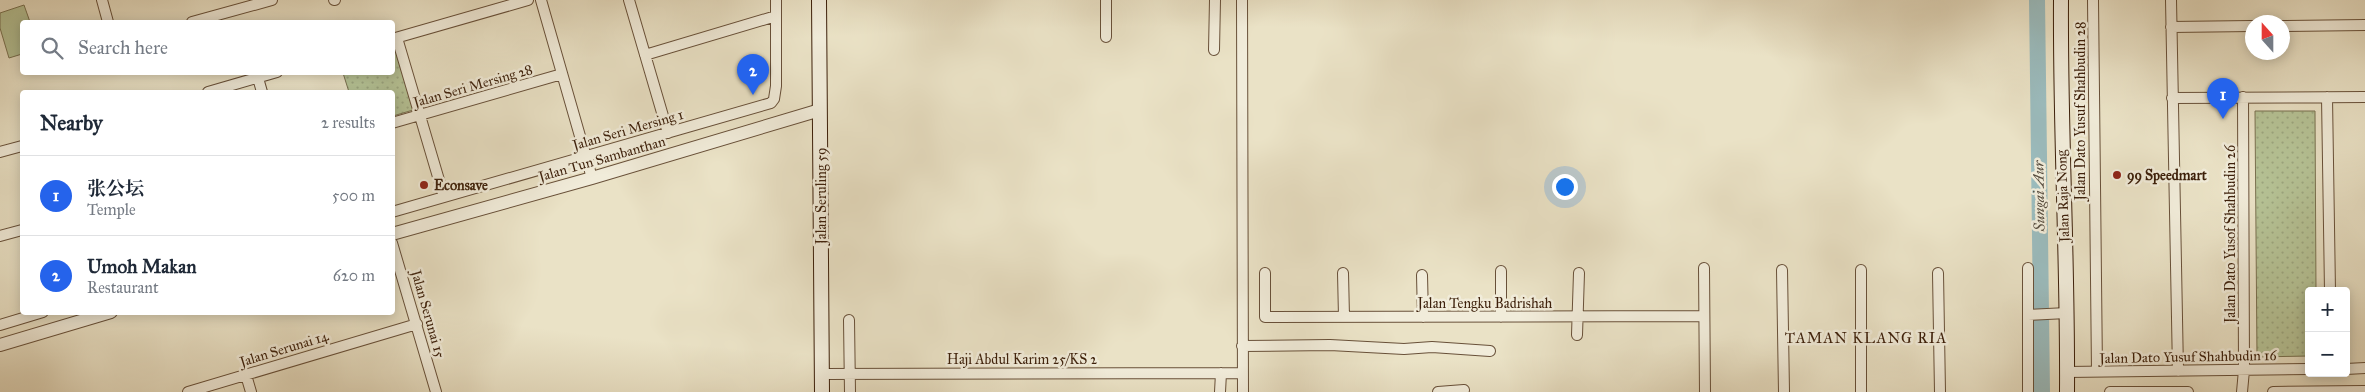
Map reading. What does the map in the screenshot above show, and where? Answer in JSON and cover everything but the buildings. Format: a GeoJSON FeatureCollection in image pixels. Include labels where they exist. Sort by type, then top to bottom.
{"type":"FeatureCollection","features":[{"type":"Feature","properties":{"kind":"main road","name":"Jalan Seruling 59"},"geometry":{"type":"LineString","coordinates":[[819,0],[822,392]]}},
{"type":"Feature","properties":{"kind":"main road","name":"Jalan Raja Nong"},"geometry":{"type":"LineString","coordinates":[[2061,0],[2062,172],[2067,314],[2067,392]]}},
{"type":"Feature","properties":{"kind":"street"},"geometry":{"type":"LineString","coordinates":[[102,0],[107,20]]}},
{"type":"Feature","properties":{"kind":"street"},"geometry":{"type":"LineString","coordinates":[[199,20],[272,0]]}},
{"type":"Feature","properties":{"kind":"street"},"geometry":{"type":"LineString","coordinates":[[444,197],[395,38],[528,0]]}},
{"type":"Feature","properties":{"kind":"street"},"geometry":{"type":"LineString","coordinates":[[541,0],[589,167]]}},
{"type":"Feature","properties":{"kind":"street"},"geometry":{"type":"LineString","coordinates":[[629,0],[668,133]]}},
{"type":"Feature","properties":{"kind":"street","name":"Jalan Seri Mersing 1"},"geometry":{"type":"LineString","coordinates":[[395,211],[444,197],[589,167],[668,133],[772,103],[776,86],[776,0]]}},
{"type":"Feature","properties":{"kind":"street"},"geometry":{"type":"LineString","coordinates":[[1106,0],[1106,37]]}},
{"type":"Feature","properties":{"kind":"street"},"geometry":{"type":"LineString","coordinates":[[1214,0],[1214,50]]}},
{"type":"Feature","properties":{"kind":"street"},"geometry":{"type":"LineString","coordinates":[[1242,0],[1243,392]]}},
{"type":"Feature","properties":{"kind":"street","name":"Jalan Dato Yusuf Shahbudin 28"},"geometry":{"type":"LineString","coordinates":[[2093,0],[2097,372]]}},
{"type":"Feature","properties":{"kind":"street"},"geometry":{"type":"LineString","coordinates":[[2171,0],[2178,371]]}},
{"type":"Feature","properties":{"kind":"street"},"geometry":{"type":"LineString","coordinates":[[645,55],[776,16]]}},
{"type":"Feature","properties":{"kind":"street"},"geometry":{"type":"LineString","coordinates":[[2171,27],[2245,26]]}},
{"type":"Feature","properties":{"kind":"street"},"geometry":{"type":"LineString","coordinates":[[2290,26],[2365,26]]}},
{"type":"Feature","properties":{"kind":"street","name":"Jalan Seri Mersing 28"},"geometry":{"type":"LineString","coordinates":[[395,123],[562,74]]}},
{"type":"Feature","properties":{"kind":"street"},"geometry":{"type":"LineString","coordinates":[[215,90],[268,75]]}},
{"type":"Feature","properties":{"kind":"street"},"geometry":{"type":"LineString","coordinates":[[258,78],[261,90]]}},
{"type":"Feature","properties":{"kind":"street","name":"Jalan Dato Yusof Shahbudin 26"},"geometry":{"type":"LineString","coordinates":[[2242,392],[2244,370],[2243,97]]}},
{"type":"Feature","properties":{"kind":"street"},"geometry":{"type":"LineString","coordinates":[[2327,97],[2330,287]]}},
{"type":"Feature","properties":{"kind":"street"},"geometry":{"type":"LineString","coordinates":[[2172,98],[2365,97]]}},
{"type":"Feature","properties":{"kind":"street","name":"Jalan Tun Sambanthan"},"geometry":{"type":"LineString","coordinates":[[395,233],[589,167],[820,110]]}},
{"type":"Feature","properties":{"kind":"street"},"geometry":{"type":"LineString","coordinates":[[0,152],[20,147]]}},
{"type":"Feature","properties":{"kind":"street"},"geometry":{"type":"LineString","coordinates":[[0,236],[20,231]]}},
{"type":"Feature","properties":{"kind":"street","name":"Jalan Serunai 15"},"geometry":{"type":"LineString","coordinates":[[395,253],[436,392]]}},
{"type":"Feature","properties":{"kind":"street"},"geometry":{"type":"LineString","coordinates":[[1704,268],[1705,392]]}},
{"type":"Feature","properties":{"kind":"street"},"geometry":{"type":"LineString","coordinates":[[2028,268],[2036,314],[2028,392]]}},
{"type":"Feature","properties":{"kind":"street"},"geometry":{"type":"LineString","coordinates":[[1782,270],[1784,392]]}},
{"type":"Feature","properties":{"kind":"street"},"geometry":{"type":"LineString","coordinates":[[1861,270],[1861,392]]}},
{"type":"Feature","properties":{"kind":"street"},"geometry":{"type":"LineString","coordinates":[[1500,271],[1501,317]]}},
{"type":"Feature","properties":{"kind":"street"},"geometry":{"type":"LineString","coordinates":[[1343,273],[1344,317]]}},
{"type":"Feature","properties":{"kind":"street"},"geometry":{"type":"LineString","coordinates":[[1577,335],[1578,273]]}},
{"type":"Feature","properties":{"kind":"street"},"geometry":{"type":"LineString","coordinates":[[1938,273],[1940,392]]}},
{"type":"Feature","properties":{"kind":"street","name":"Jalan Tengku Badrishah"},"geometry":{"type":"LineString","coordinates":[[1265,274],[1265,317],[1704,316]]}},
{"type":"Feature","properties":{"kind":"street"},"geometry":{"type":"LineString","coordinates":[[1422,275],[1423,317]]}},
{"type":"Feature","properties":{"kind":"street"},"geometry":{"type":"LineString","coordinates":[[2036,314],[2067,314]]}},
{"type":"Feature","properties":{"kind":"street"},"geometry":{"type":"LineString","coordinates":[[0,325],[33,315]]}},
{"type":"Feature","properties":{"kind":"street"},"geometry":{"type":"LineString","coordinates":[[0,345],[101,315]]}},
{"type":"Feature","properties":{"kind":"street"},"geometry":{"type":"LineString","coordinates":[[849,320],[850,392]]}},
{"type":"Feature","properties":{"kind":"street","name":"Jalan Serunai 14"},"geometry":{"type":"LineString","coordinates":[[188,392],[417,324]]}},
{"type":"Feature","properties":{"kind":"street"},"geometry":{"type":"LineString","coordinates":[[1242,346],[1330,345],[1404,350],[1432,347],[1490,351]]}},
{"type":"Feature","properties":{"kind":"street"},"geometry":{"type":"LineString","coordinates":[[2350,369],[2365,368]]}},
{"type":"Feature","properties":{"kind":"street","name":"Jalan Dato Yusuf Shahbudin 16"},"geometry":{"type":"LineString","coordinates":[[2067,372],[2305,369]]}},
{"type":"Feature","properties":{"kind":"street"},"geometry":{"type":"LineString","coordinates":[[1220,392],[1221,373]]}},
{"type":"Feature","properties":{"kind":"street","name":"Haji Abdul Karim 25/KS 2"},"geometry":{"type":"LineString","coordinates":[[822,374],[1242,373]]}},
{"type":"Feature","properties":{"kind":"street"},"geometry":{"type":"LineString","coordinates":[[246,375],[251,392]]}},
{"type":"Feature","properties":{"kind":"street"},"geometry":{"type":"LineString","coordinates":[[1438,392],[1464,390]]}},
{"type":"Feature","properties":{"kind":"street"},"geometry":{"type":"LineString","coordinates":[[2273,392],[2365,391]]}},
{"type":"Feature","properties":{"kind":"street"},"geometry":{"type":"LineString","coordinates":[[2110,392],[2188,392]]}},
{"type":"Feature","properties":{"kind":"green space"},"geometry":{"type":"Polygon","coordinates":[[[24,5],[29,20],[20,20],[20,55],[9,58],[0,28],[0,13],[24,5]]]}},
{"type":"Feature","properties":{"kind":"green space"},"geometry":{"type":"Polygon","coordinates":[[[395,47],[413,110],[395,115],[395,90],[348,90],[344,75],[395,75],[395,47]]]}},
{"type":"Feature","properties":{"kind":"green space"},"geometry":{"type":"Polygon","coordinates":[[[2255,111],[2315,111],[2316,287],[2305,287],[2305,356],[2257,357],[2255,111]]]}},
{"type":"Feature","properties":{"kind":"waterway","name":"Sungai Aur"},"geometry":{"type":"LineString","coordinates":[[2037,0],[2042,392]]}},
{"type":"Feature","properties":{"kind":"place","name":"Umoh Makan"},"geometry":{"type":"Point","coordinates":[753,95]}},
{"type":"Feature","properties":{"kind":"place","name":"张公坛"},"geometry":{"type":"Point","coordinates":[2223,119]}},
{"type":"Feature","properties":{"kind":"place","name":"99 Speedmart"},"geometry":{"type":"Point","coordinates":[2117,175]}},
{"type":"Feature","properties":{"kind":"place","name":"Econsave"},"geometry":{"type":"Point","coordinates":[424,185]}},
{"type":"Feature","properties":{"kind":"district","name":"TAMAN KLANG RIA"},"geometry":{"type":"Point","coordinates":[1866,338]}}]}
